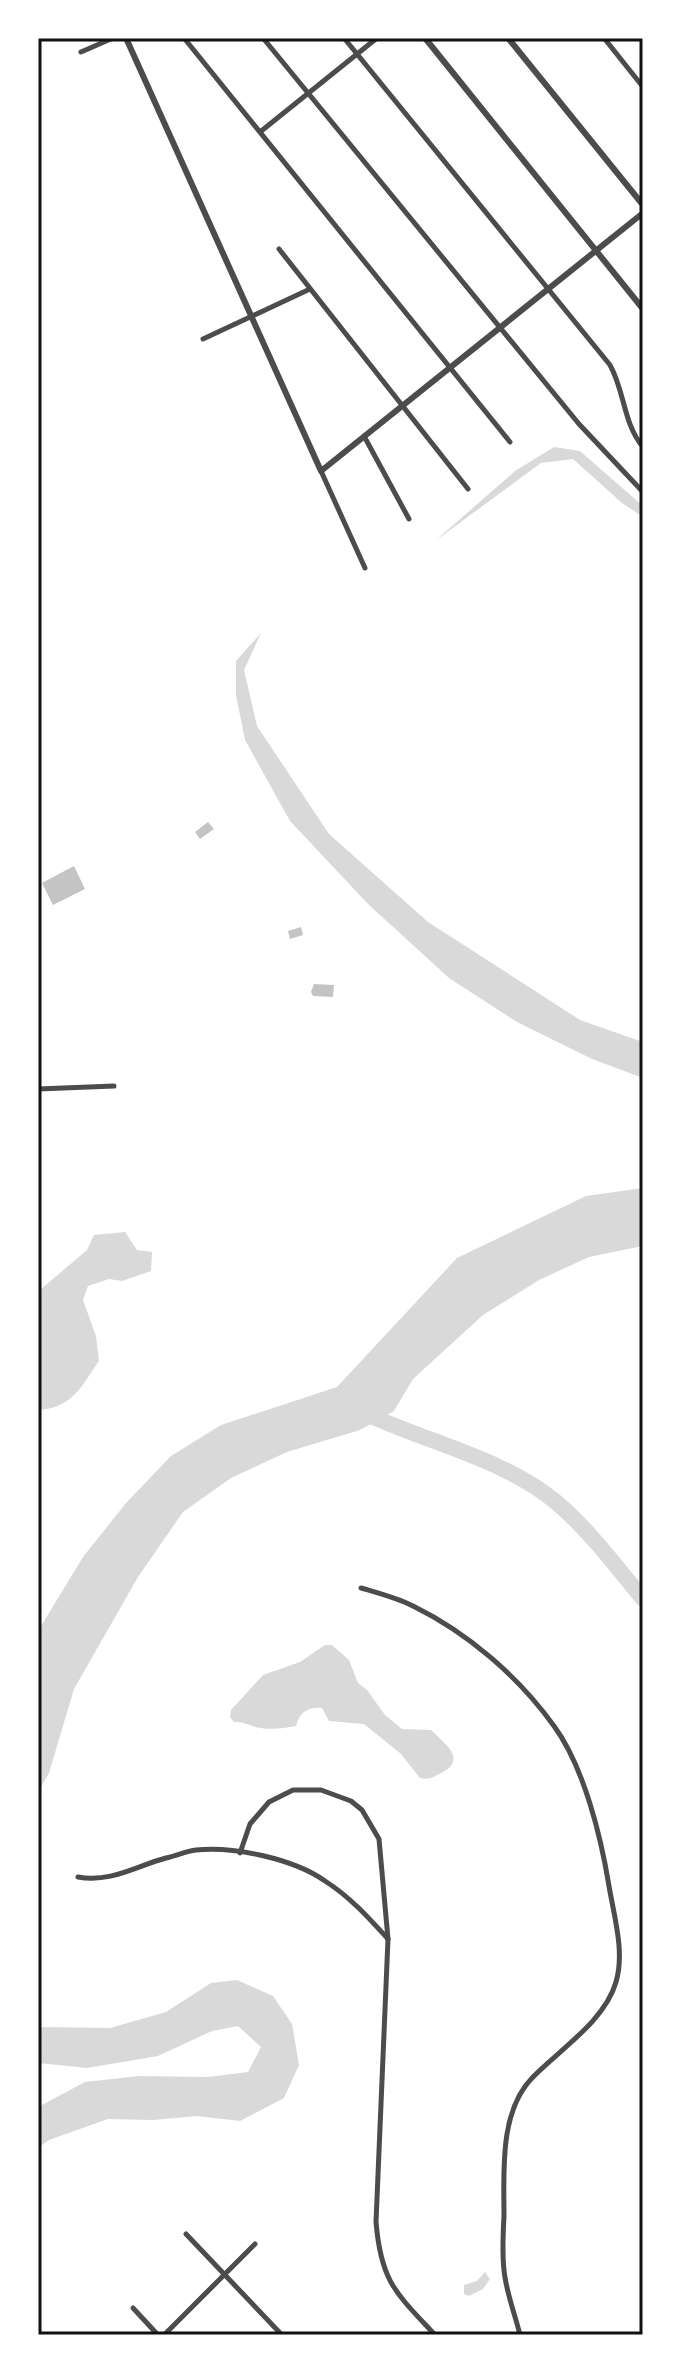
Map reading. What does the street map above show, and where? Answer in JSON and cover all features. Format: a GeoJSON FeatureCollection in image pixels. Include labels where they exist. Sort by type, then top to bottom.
{"type":"FeatureCollection","features":[{"type":"Feature","properties":{"kind":"street"},"geometry":{"type":"LineString","coordinates":[[81,52],[113,38]]}},
{"type":"Feature","properties":{"kind":"street"},"geometry":{"type":"LineString","coordinates":[[126,38],[365,568]]}},
{"type":"Feature","properties":{"kind":"street"},"geometry":{"type":"LineString","coordinates":[[184,38],[510,442]]}},
{"type":"Feature","properties":{"kind":"street"},"geometry":{"type":"LineString","coordinates":[[263,38],[579,424],[643,492]]}},
{"type":"Feature","properties":{"kind":"street"},"geometry":{"type":"LineString","coordinates":[[344,38],[610,365],[620,386],[629,428],[643,447]]}},
{"type":"Feature","properties":{"kind":"street"},"geometry":{"type":"LineString","coordinates":[[260,132],[377,38]]}},
{"type":"Feature","properties":{"kind":"street"},"geometry":{"type":"LineString","coordinates":[[425,38],[643,309]]}},
{"type":"Feature","properties":{"kind":"street"},"geometry":{"type":"LineString","coordinates":[[508,38],[643,205]]}},
{"type":"Feature","properties":{"kind":"street"},"geometry":{"type":"LineString","coordinates":[[604,38],[643,87]]}},
{"type":"Feature","properties":{"kind":"street"},"geometry":{"type":"LineString","coordinates":[[321,471],[643,213]]}},
{"type":"Feature","properties":{"kind":"street"},"geometry":{"type":"LineString","coordinates":[[279,249],[468,489]]}},
{"type":"Feature","properties":{"kind":"street"},"geometry":{"type":"LineString","coordinates":[[203,339],[310,289]]}},
{"type":"Feature","properties":{"kind":"street"},"geometry":{"type":"LineString","coordinates":[[364,436],[409,519]]}},
{"type":"Feature","properties":{"kind":"street"},"geometry":{"type":"LineString","coordinates":[[38,1089],[114,1086]]}},
{"type":"Feature","properties":{"kind":"street"},"geometry":{"type":"LineString","coordinates":[[361,1588],[410,1604],[444,1623],[496,1661],[516,1681],[555,1727],[572,1759],[586,1793],[607,1871],[618,1943],[616,1982],[604,2005],[580,2033],[532,2078],[518,2100],[504,2151],[504,2272],[520,2335]]}},
{"type":"Feature","properties":{"kind":"street"},"geometry":{"type":"LineString","coordinates":[[240,1853],[250,1824],[269,1802],[293,1790],[321,1790],[351,1801],[362,1810],[379,1839],[388,1939],[376,2222],[378,2254],[394,2289],[435,2335]]}},
{"type":"Feature","properties":{"kind":"street"},"geometry":{"type":"LineString","coordinates":[[78,1877],[115,1877],[195,1850],[240,1853],[287,1862],[323,1879],[358,1906],[388,1939]]}},
{"type":"Feature","properties":{"kind":"street"},"geometry":{"type":"LineString","coordinates":[[186,2234],[282,2335]]}},
{"type":"Feature","properties":{"kind":"street"},"geometry":{"type":"LineString","coordinates":[[133,2308],[161,2335],[255,2244]]}},
{"type":"Feature","properties":{"kind":"shaded area"},"geometry":{"type":"Polygon","coordinates":[[[554,447],[580,451],[643,506],[643,517],[622,503],[573,459],[541,463],[435,541],[515,471],[554,447]]]}},
{"type":"Feature","properties":{"kind":"shaded area"},"geometry":{"type":"Polygon","coordinates":[[[261,633],[244,670],[257,726],[329,834],[428,922],[580,1020],[643,1042],[643,1078],[592,1059],[517,1022],[449,978],[368,904],[290,821],[245,740],[236,695],[236,661],[261,633]]]}},
{"type":"Feature","properties":{"kind":"shaded area"},"geometry":{"type":"Polygon","coordinates":[[[643,1188],[643,1246],[589,1257],[539,1280],[483,1315],[413,1379],[394,1411],[360,1430],[287,1452],[231,1478],[183,1512],[138,1577],[74,1689],[49,1773],[38,1792],[38,1631],[83,1557],[126,1503],[171,1456],[221,1425],[337,1387],[457,1258],[586,1196],[643,1188]]]}},
{"type":"Feature","properties":{"kind":"shaded area"},"geometry":{"type":"Polygon","coordinates":[[[125,1232],[137,1250],[152,1252],[151,1271],[122,1281],[109,1279],[88,1286],[83,1300],[96,1336],[99,1361],[81,1387],[67,1400],[38,1410],[40,1290],[87,1250],[94,1235],[125,1232]]]}},
{"type":"Feature","properties":{"kind":"shaded area"},"geometry":{"type":"Polygon","coordinates":[[[325,1645],[332,1645],[349,1660],[358,1683],[385,1715],[402,1729],[431,1730],[443,1741],[454,1758],[448,1769],[432,1778],[420,1778],[401,1754],[364,1724],[329,1721],[322,1708],[305,1711],[296,1726],[265,1729],[234,1722],[230,1717],[231,1710],[263,1675],[300,1662],[325,1645]]]}},
{"type":"Feature","properties":{"kind":"shaded area"},"geometry":{"type":"Polygon","coordinates":[[[237,1980],[273,1996],[292,2024],[299,2065],[284,2098],[240,2121],[197,2116],[153,2120],[108,2119],[49,2140],[38,2148],[38,2107],[85,2082],[139,2076],[208,2077],[248,2072],[261,2047],[238,2026],[212,2031],[158,2056],[87,2068],[38,2063],[38,2027],[110,2028],[166,2012],[211,1983],[237,1980]]]}},
{"type":"Feature","properties":{"kind":"shaded area"},"geometry":{"type":"Polygon","coordinates":[[[485,2272],[490,2279],[483,2289],[469,2296],[464,2294],[464,2285],[477,2281],[485,2272]]]}},
{"type":"Feature","properties":{"kind":"building"},"geometry":{"type":"Polygon","coordinates":[[[208,822],[214,829],[200,839],[195,832],[208,822]]]}},
{"type":"Feature","properties":{"kind":"building"},"geometry":{"type":"Polygon","coordinates":[[[74,866],[85,889],[53,905],[42,883],[74,866]]]}},
{"type":"Feature","properties":{"kind":"building"},"geometry":{"type":"Polygon","coordinates":[[[301,927],[303,935],[290,939],[288,931],[301,927]]]}},
{"type":"Feature","properties":{"kind":"building"},"geometry":{"type":"Polygon","coordinates":[[[314,984],[334,985],[333,997],[313,996],[314,984]]]}},
{"type":"Feature","properties":{"kind":"waterway"},"geometry":{"type":"LineString","coordinates":[[360,1414],[493,1464],[537,1488],[579,1524],[643,1599]]}}]}
